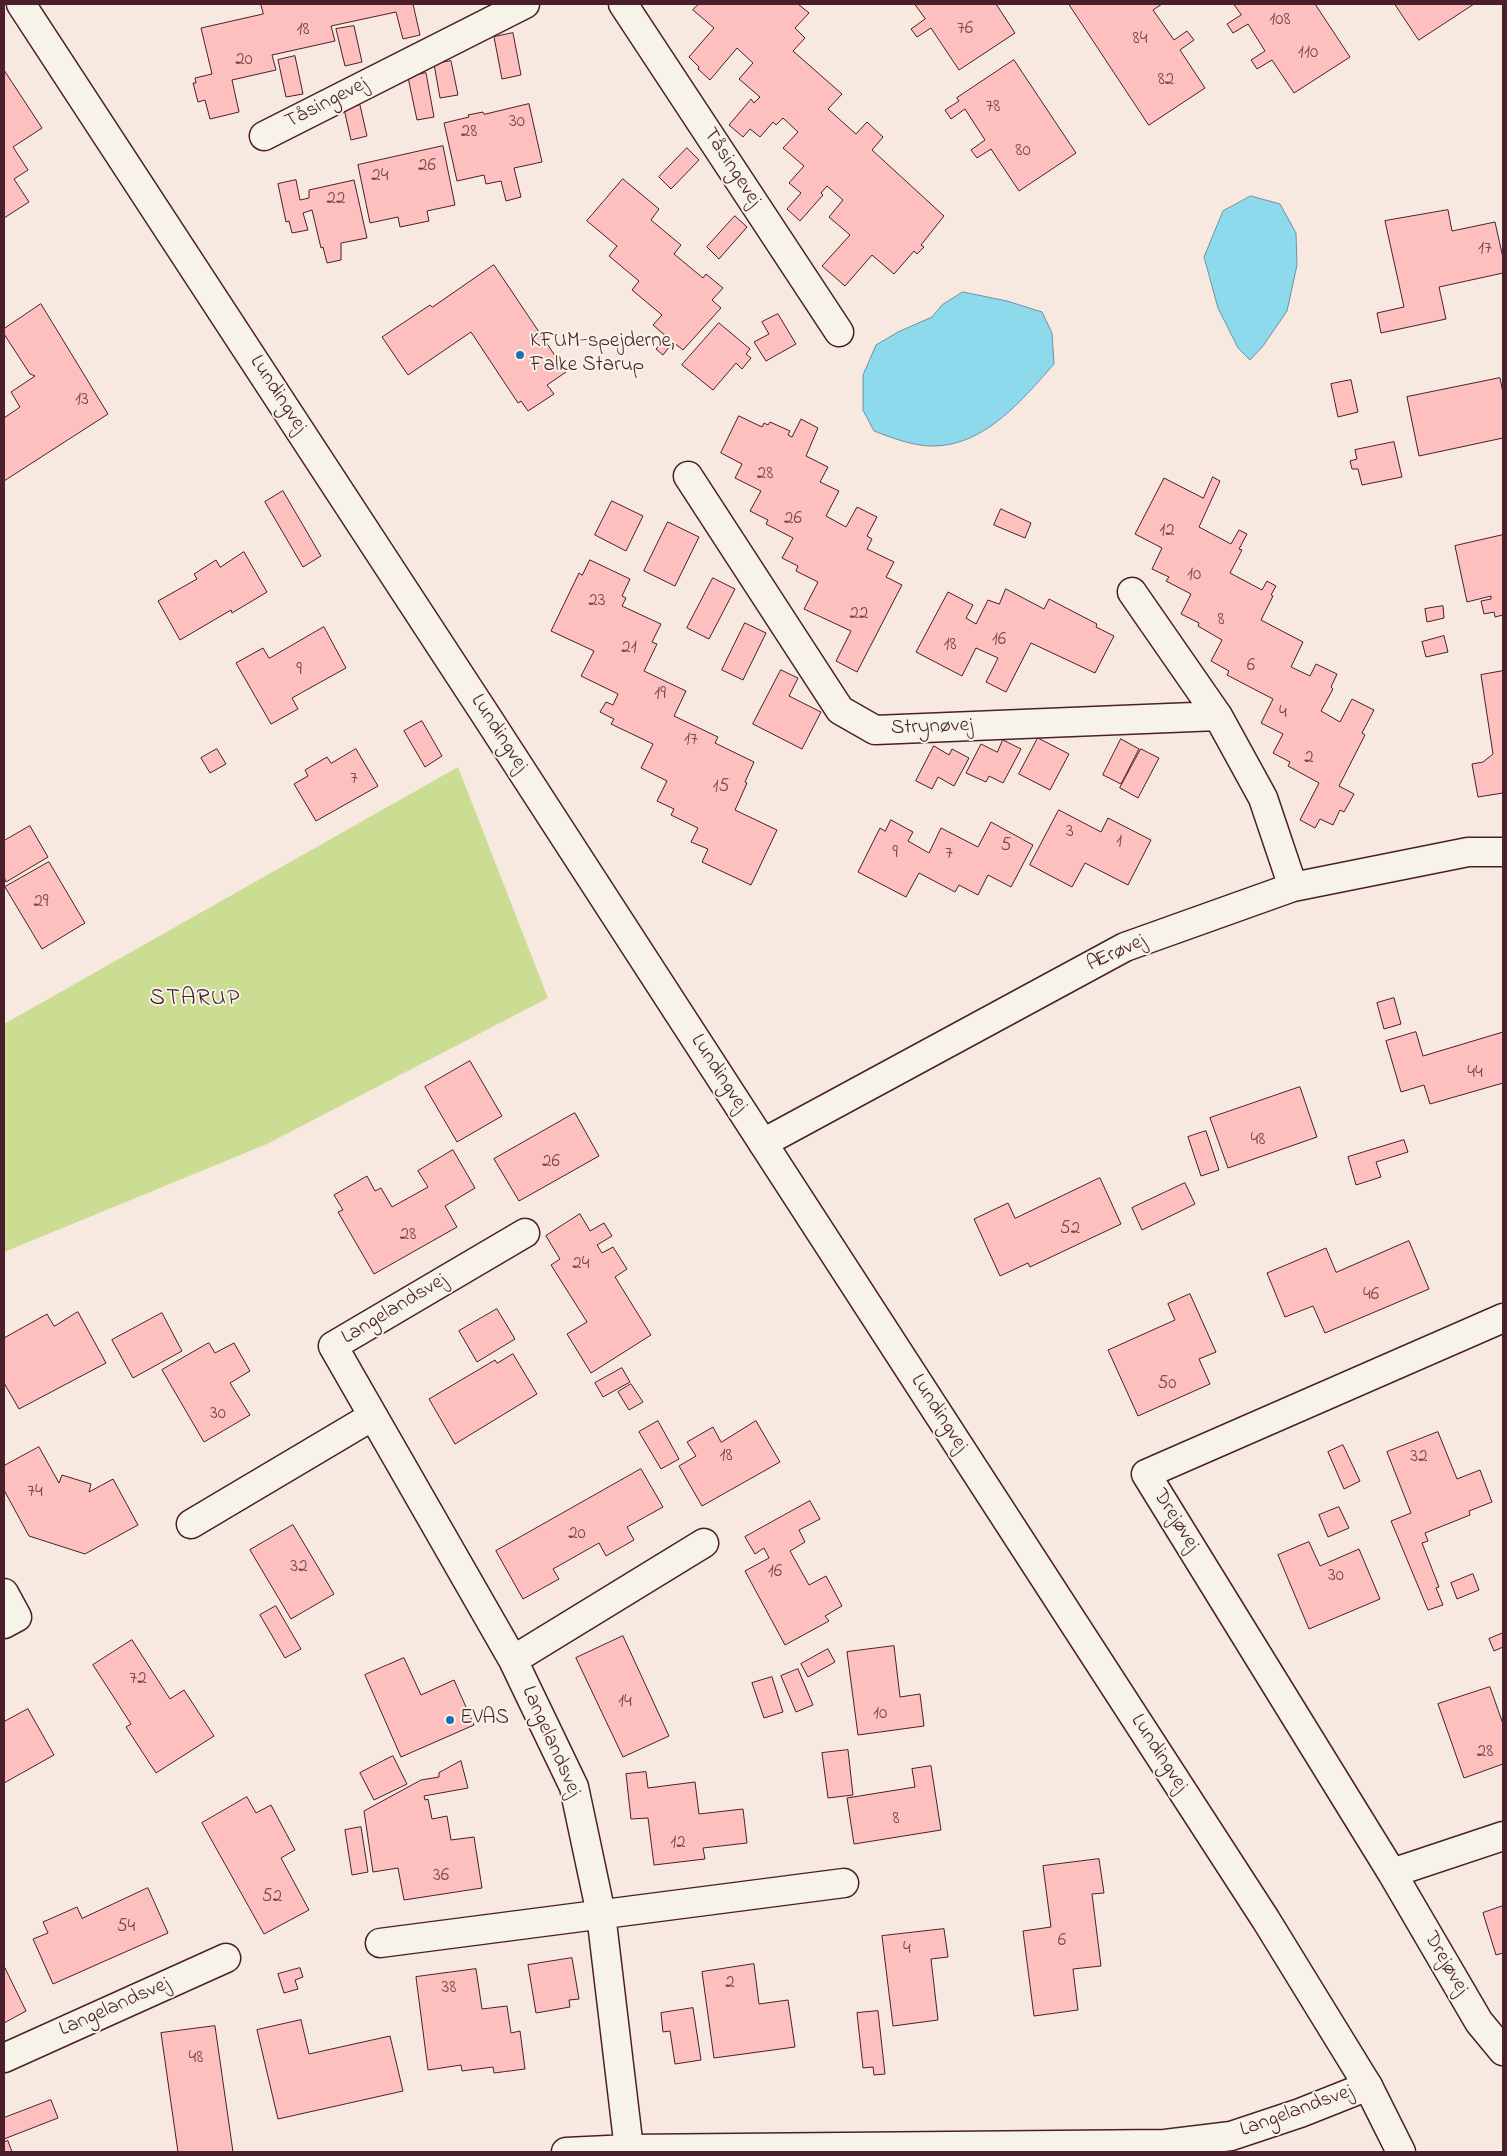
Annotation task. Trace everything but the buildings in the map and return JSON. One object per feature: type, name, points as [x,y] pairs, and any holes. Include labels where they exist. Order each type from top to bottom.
[{"type":"street","name":"Lundingvej","points":[[21,4],[763,1143],[1266,1920],[1368,2086],[1401,2152]]},
{"type":"street","name":"Tåsingevej","points":[[264,136],[525,4]]},
{"type":"street","name":"Tåsingevej","points":[[623,4],[839,332]]},
{"type":"street","name":"Strynøvej","points":[[688,476],[840,710],[875,730],[1218,716]]},
{"type":"street","points":[[1132,592],[1218,716],[1263,798],[1293,888]]},
{"type":"street","name":"Ærøvej","points":[[763,1143],[1125,947],[1293,888],[1468,852],[1503,852]]},
{"type":"street","name":"Langelandsvej","points":[[525,1233],[333,1346],[513,1660],[574,1787],[601,1914],[629,2149]]},
{"type":"street","name":"Drejøvej","points":[[1503,1318],[1146,1474],[1392,1873],[1479,2022],[1503,2051]]},
{"type":"street","points":[[191,1524],[373,1416]]},
{"type":"street","name":"Langelandsvej","points":[[513,1660],[704,1542]]},
{"type":"street","points":[[4,1593],[17,1617],[4,1624]]},
{"type":"street","points":[[1392,1873],[1503,1836]]},
{"type":"street","points":[[380,1943],[844,1883]]},
{"type":"street","name":"Langelandsvej","points":[[4,2058],[226,1958]]},
{"type":"street","name":"Langelandsvej","points":[[566,2152],[629,2149],[987,2149],[1164,2144],[1231,2136],[1300,2113],[1368,2086]]},
{"type":"green space","points":[[458,767],[548,998],[267,1144],[4,1252],[4,1024]]},
{"type":"water","points":[[1251,196],[1280,204],[1296,233],[1297,265],[1287,311],[1263,346],[1250,360],[1238,348],[1218,308],[1204,257],[1223,211]]},
{"type":"water","points":[[963,292],[1007,301],[1042,312],[1052,333],[1054,364],[1016,405],[986,429],[969,438],[952,444],[925,446],[874,431],[863,410],[863,375],[876,345],[898,332],[932,317],[942,305]]},
{"type":"place","name":"KFUM-spejderne, Falke Starup","points":[[520,355]]},
{"type":"place","name":"EVAS","points":[[450,1720]]},
{"type":"district","name":"STARUP","points":[[195,1000]]}]
